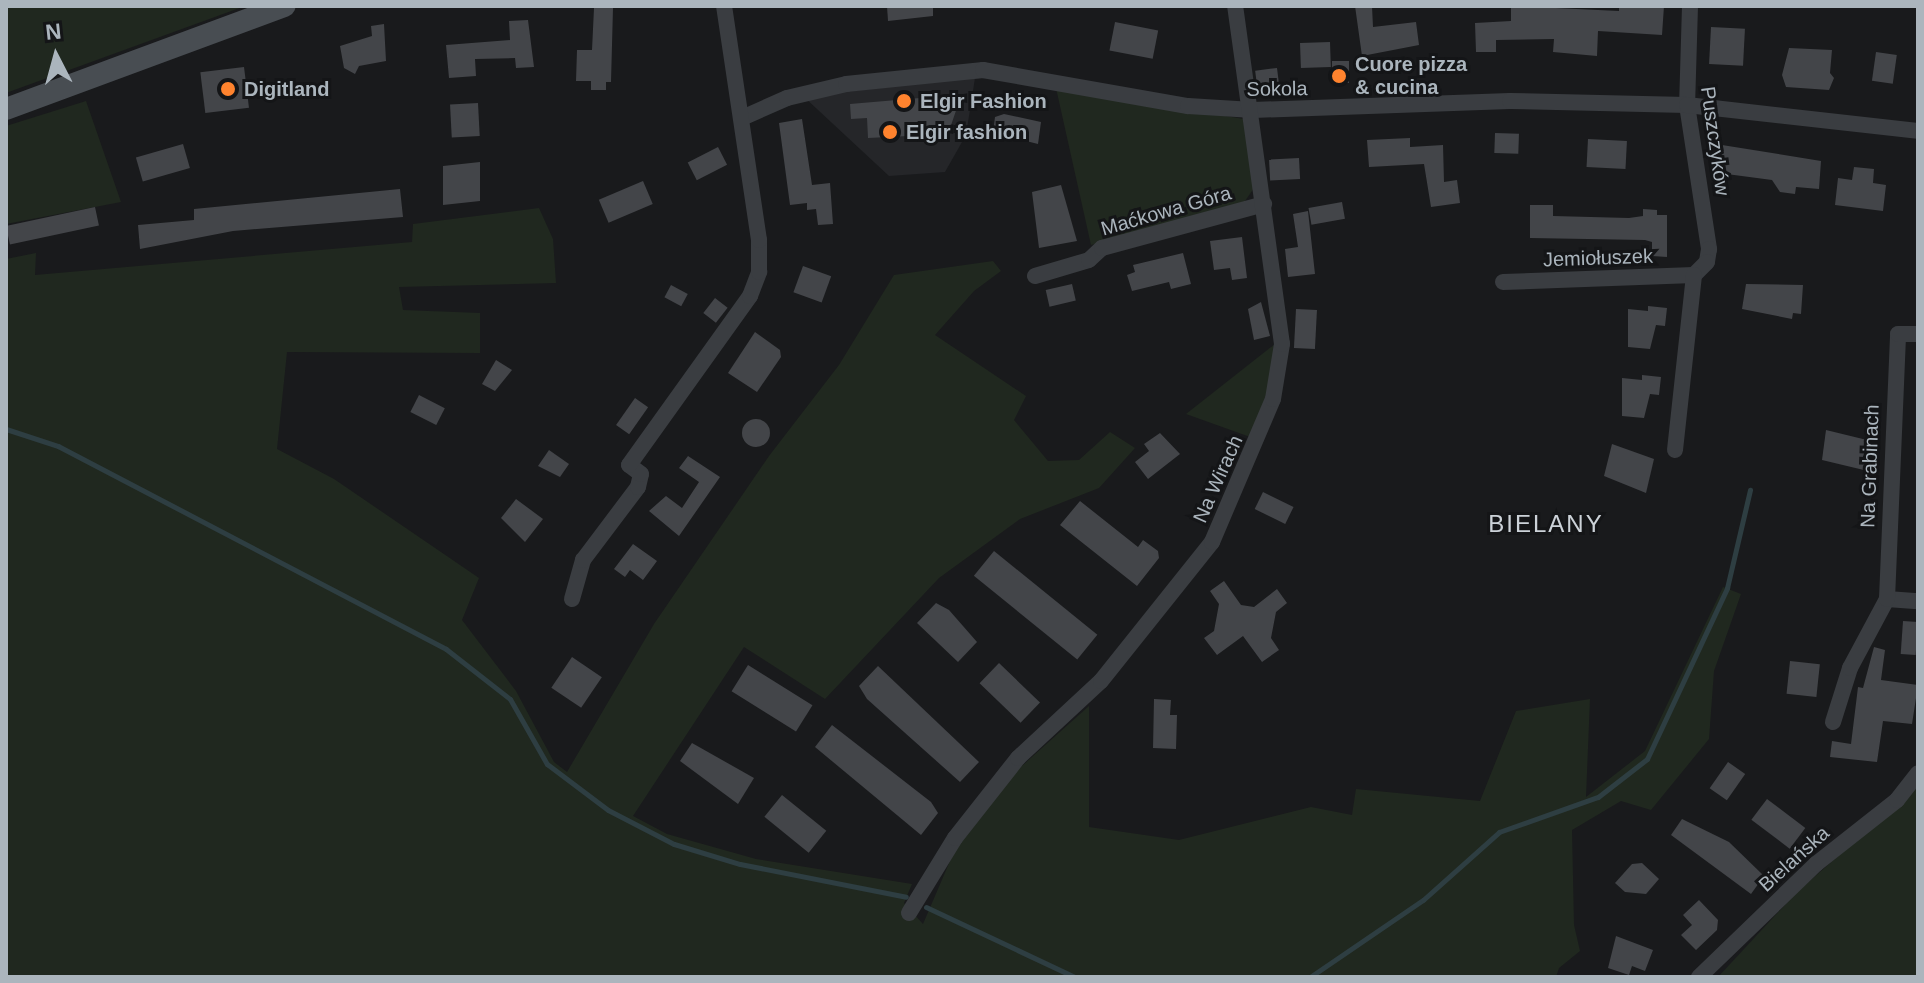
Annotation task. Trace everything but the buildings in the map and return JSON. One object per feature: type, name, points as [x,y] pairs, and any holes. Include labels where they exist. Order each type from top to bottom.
[{"type":"street","points":[[6,109],[285,6]]},
{"type":"street","points":[[572,599],[583,560],[638,487],[641,474],[629,465],[755,284],[759,240],[724,6]]},
{"type":"street","name":"Na Wirach","points":[[909,913],[955,838],[1018,758],[1101,681],[1223,522],[1280,372],[1282,344],[1253,110],[1235,6]]},
{"type":"street","name":"Puszczyków","points":[[1675,450],[1694,275],[1707,262],[1709,249],[1687,105],[1690,6]]},
{"type":"street","name":"Sokola","points":[[742,118],[787,98],[846,84],[983,70],[1188,106],[1253,110],[1510,101],[1687,105],[1918,131]]},
{"type":"street","name":"Maćkowa Góra","points":[[1035,276],[1089,260],[1102,248],[1264,204]]},
{"type":"street","name":"Jemiołuszek","points":[[1503,282],[1694,275]]},
{"type":"street","name":"Na Grabinach","points":[[1833,722],[1850,668],[1887,599],[1898,334],[1918,334]]},
{"type":"street","points":[[1887,599],[1918,601]]},
{"type":"street","name":"Bielańska","points":[[1699,977],[1816,864],[1897,800],[1918,773]]},
{"type":"shaded area","points":[[6,6],[245,6],[6,93]]},
{"type":"shaded area","name":"Elgir Fashion","points":[[975,78],[966,135],[945,172],[889,176],[803,96]]},
{"type":"shaded area","points":[[1056,88],[1244,119],[1254,188],[1243,204],[1091,245]]},
{"type":"shaded area","points":[[86,101],[121,202],[6,224],[6,126]]},
{"type":"shaded area","points":[[539,208],[553,239],[556,283],[399,287],[403,310],[480,313],[480,353],[287,352],[277,449],[334,479],[479,578],[462,620],[516,691],[554,762],[567,772],[654,624],[769,456],[839,365],[894,275],[993,261],[1001,271],[974,291],[935,335],[1026,396],[1014,420],[1048,461],[1079,460],[1110,432],[1135,448],[1099,488],[1020,519],[939,578],[825,699],[744,647],[633,816],[667,834],[756,859],[912,884],[904,903],[923,924],[959,840],[1014,773],[1089,706],[1089,827],[1179,840],[1311,807],[1352,815],[1356,789],[1480,801],[1516,711],[1590,699],[1586,797],[1645,751],[1723,587],[1741,594],[1714,671],[1709,739],[1651,810],[1621,801],[1572,830],[1574,925],[1580,951],[1559,968],[1556,977],[6,977],[6,259],[36,253],[35,275],[412,242],[413,224]]},
{"type":"shaded area","points":[[1275,344],[1275,371],[1253,438],[1186,414]]},
{"type":"shaded area","points":[[1918,786],[1918,977],[1718,977],[1797,892]]},
{"type":"waterway","points":[[6,429],[58,446],[446,649],[510,699],[547,764],[608,810],[674,844],[740,864],[906,897]]},
{"type":"waterway","points":[[1310,977],[1423,900],[1499,832],[1598,797],[1647,759],[1727,588],[1750,490]]},
{"type":"waterway","points":[[926,907],[1075,977]]},
{"type":"place","name":"Cuore pizza & cucina","points":[[1339,76]]},
{"type":"place","name":"Digitland","points":[[228,89]]},
{"type":"place","name":"Elgir Fashion","points":[[904,101]]},
{"type":"place","name":"Elgir fashion","points":[[890,132]]},
{"type":"district","name":"BIELANY","points":[[1546,524]]}]
